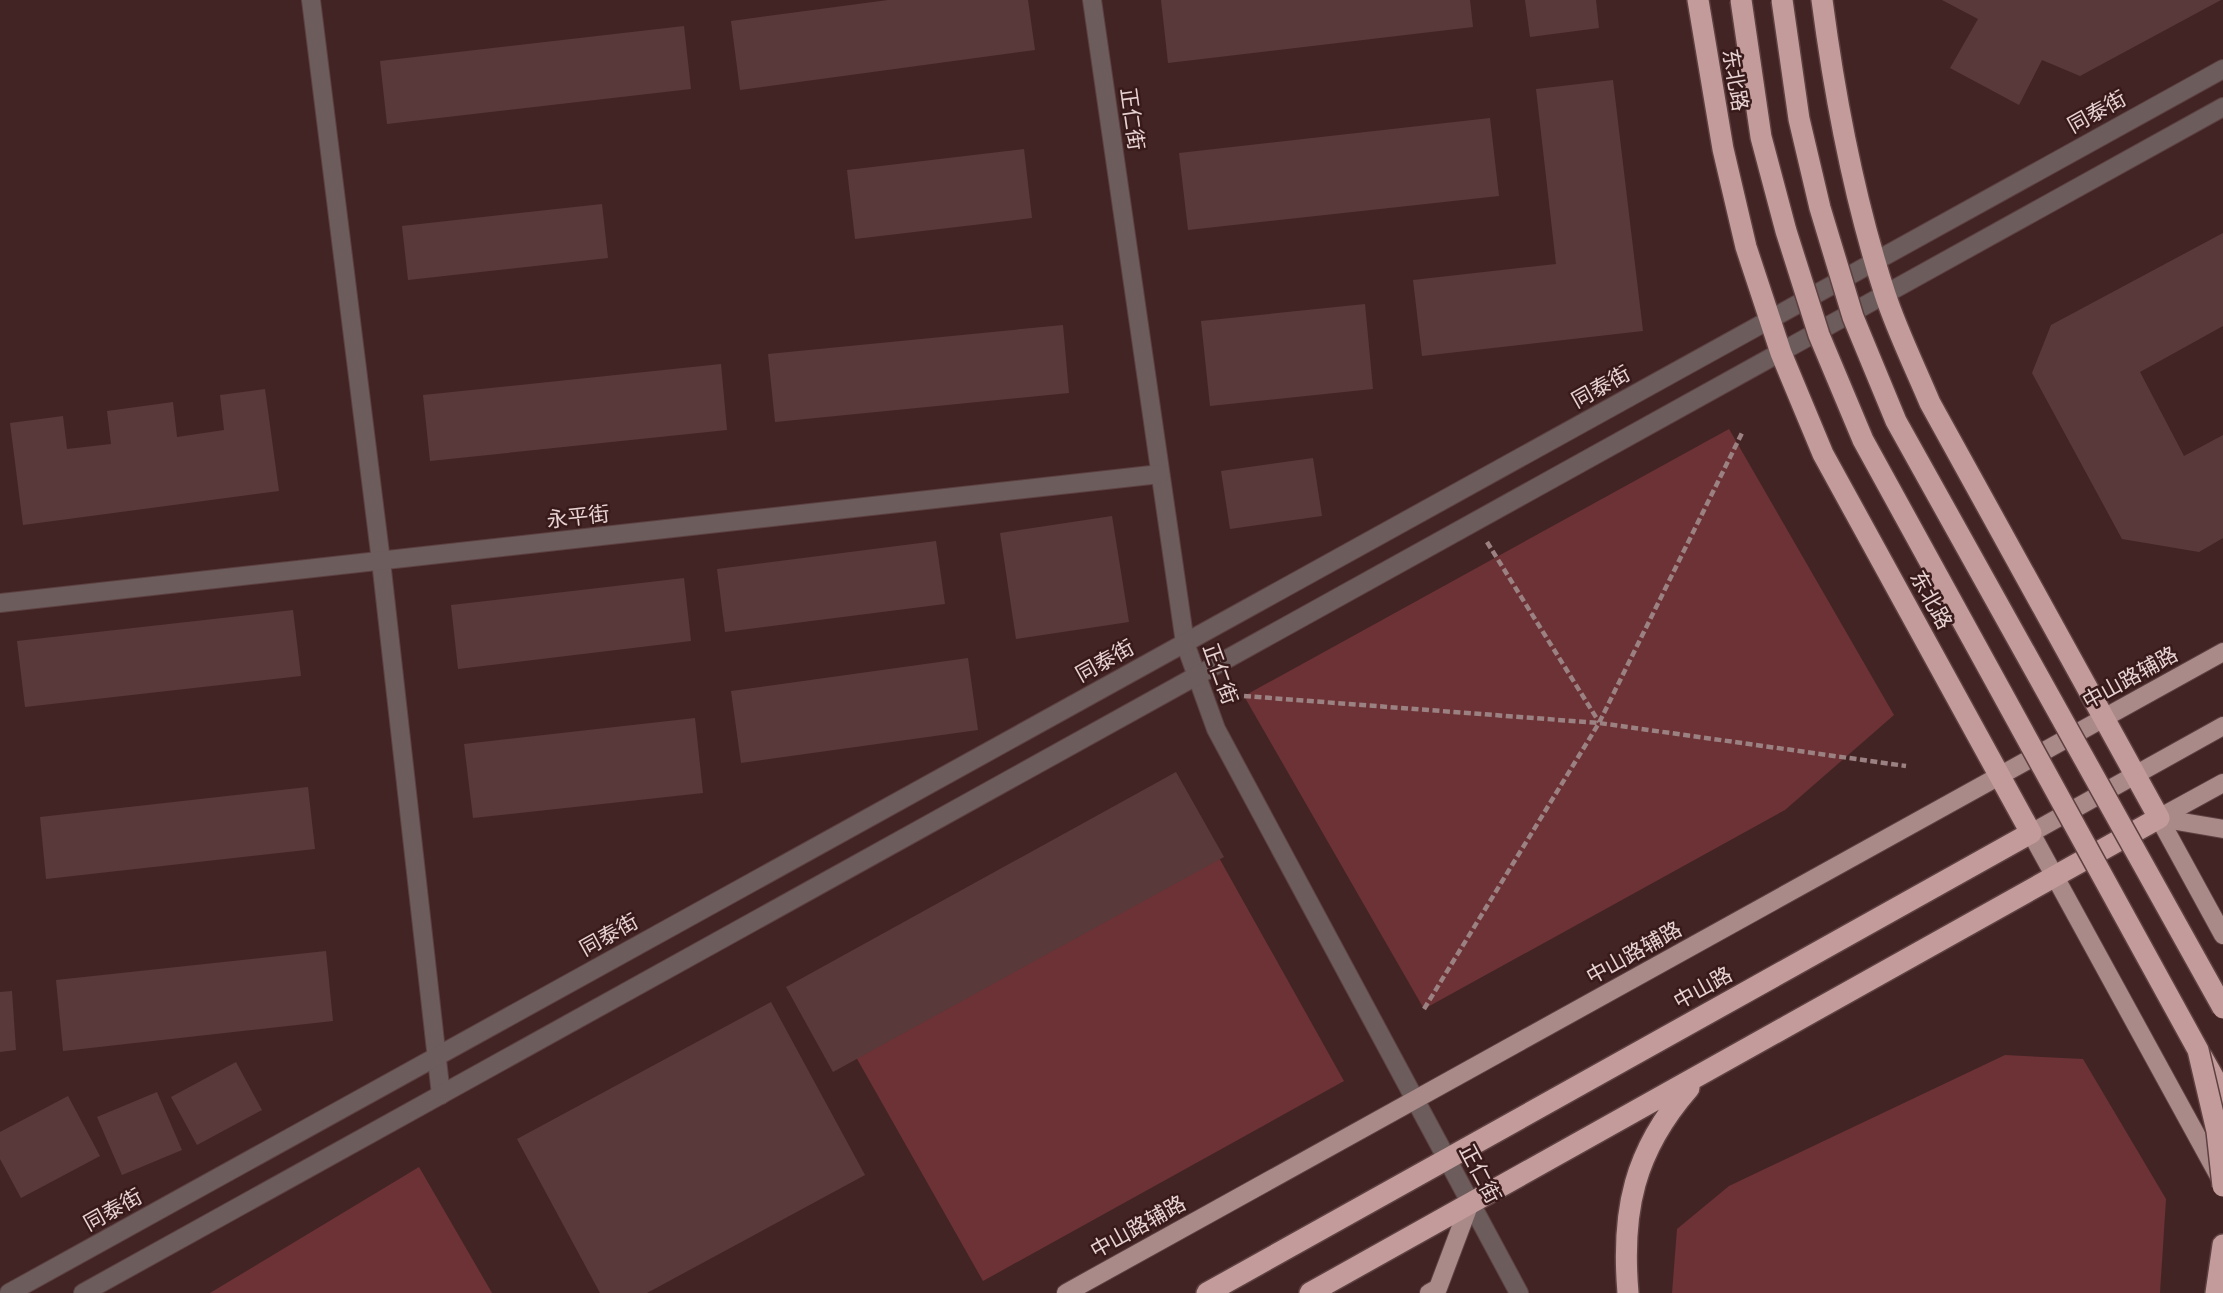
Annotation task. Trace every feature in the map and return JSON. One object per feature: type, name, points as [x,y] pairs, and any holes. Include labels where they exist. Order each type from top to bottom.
[{"type":"highway","name":"东北路","points":[[1698,0],[1723,149],[1746,247],[1781,353],[1823,453],[2031,833]]},
{"type":"highway","name":"东北路","points":[[1741,0],[1761,136],[1786,231],[1819,335],[1863,440],[2223,1094]]},
{"type":"highway","points":[[1782,0],[1799,119],[1820,208],[1853,317],[1896,421],[2223,1008]]},
{"type":"highway","points":[[1310,1293],[2159,818],[1930,403],[1885,295],[1840,115],[1822,0]]},
{"type":"highway","name":"中山路","points":[[1207,1293],[2031,833]]},
{"type":"highway","points":[[2198,1049],[2217,1130],[2223,1185]]},
{"type":"highway","points":[[1628,1293],[1625,1260],[1628,1209],[1641,1162],[1662,1118],[1701,1075]]},
{"type":"highway","points":[[2216,1293],[2223,1245]]},
{"type":"main road","name":"中山路辅路","points":[[1066,1293],[2223,652]]},
{"type":"main road","name":"中山路","points":[[2031,833],[2223,726]]},
{"type":"main road","points":[[2159,818],[2223,783]]},
{"type":"main road","points":[[2159,818],[2223,829]]},
{"type":"main road","points":[[2159,818],[2223,935]]},
{"type":"main road","name":"东北路","points":[[2031,833],[2223,1185]]},
{"type":"main road","points":[[1429,1293],[1438,1288],[1470,1203]]},
{"type":"street","points":[[311,0],[381,561],[441,1095]]},
{"type":"street","name":"正仁街","points":[[1092,0],[1185,643],[1216,729],[1519,1293]]},
{"type":"street","name":"同泰街","points":[[9,1293],[2223,69]]},
{"type":"street","points":[[83,1293],[2223,107]]},
{"type":"street","name":"永平街","points":[[0,603],[1160,474]]},
{"type":"path","points":[[1423,1009],[1599,723],[1743,431]]},
{"type":"path","points":[[1484,535],[1599,723]]},
{"type":"path","points":[[1244,696],[1599,723],[1906,766]]},
{"type":"shaded area","points":[[1729,429],[1894,715],[1785,810],[1424,1009],[1244,696]]},
{"type":"shaded area","points":[[1218,856],[1344,1081],[983,1281],[856,1057]]},
{"type":"shaded area","points":[[2005,1055],[2083,1059],[2166,1199],[2160,1293],[1672,1293],[1677,1229],[1729,1186]]},
{"type":"shaded area","points":[[419,1167],[492,1293],[210,1293]]},
{"type":"building","points":[[888,0],[1028,0],[1035,50],[740,90],[731,21]]},
{"type":"building","points":[[1161,0],[1470,0],[1473,27],[1168,63]]},
{"type":"building","points":[[1525,0],[1596,0],[1599,28],[1530,37]]},
{"type":"building","points":[[1942,0],[2221,0],[2080,76],[2042,60],[2019,105],[1950,68],[1978,19]]},
{"type":"building","points":[[684,26],[691,89],[387,124],[380,61]]},
{"type":"building","points":[[1613,80],[1643,331],[1422,356],[1413,280],[1556,264],[1536,89]]},
{"type":"building","points":[[1490,118],[1499,196],[1188,230],[1179,153]]},
{"type":"building","points":[[1024,149],[1032,218],[855,239],[847,170]]},
{"type":"building","points":[[602,204],[608,258],[408,280],[402,226]]},
{"type":"building","points":[[2223,233],[2223,326],[2140,372],[2184,456],[2223,435],[2223,538],[2199,552],[2122,539],[2032,373],[2051,325]]},
{"type":"building","points":[[1365,304],[1373,389],[1210,406],[1201,321]]},
{"type":"building","points":[[1063,325],[1069,393],[775,422],[768,354]]},
{"type":"building","points":[[721,364],[727,430],[430,461],[423,395]]},
{"type":"building","points":[[265,389],[279,491],[23,525],[10,423],[63,416],[67,449],[111,444],[107,411],[173,402],[177,437],[224,430],[220,395]]},
{"type":"building","points":[[1313,458],[1322,516],[1230,529],[1221,471]]},
{"type":"building","points":[[1112,516],[1129,622],[1016,639],[1000,533]]},
{"type":"building","points":[[936,541],[945,604],[725,632],[717,569]]},
{"type":"building","points":[[684,578],[691,641],[458,669],[451,605]]},
{"type":"building","points":[[293,610],[301,676],[25,707],[17,641]]},
{"type":"building","points":[[968,658],[978,730],[741,763],[731,691]]},
{"type":"building","points":[[695,718],[703,793],[473,818],[464,744]]},
{"type":"building","points":[[1176,772],[1224,857],[833,1072],[786,987]]},
{"type":"building","points":[[308,787],[315,849],[46,879],[40,817]]},
{"type":"building","points":[[326,951],[333,1021],[63,1051],[56,980]]},
{"type":"building","points":[[12,991],[16,1050],[0,1052],[0,992]]},
{"type":"building","points":[[771,1002],[865,1175],[647,1293],[600,1293],[517,1139]]},
{"type":"building","points":[[236,1062],[262,1110],[197,1145],[171,1097]]},
{"type":"building","points":[[157,1092],[182,1150],[122,1175],[97,1117]]},
{"type":"building","points":[[68,1096],[100,1156],[21,1198],[0,1159],[0,1132]]}]
